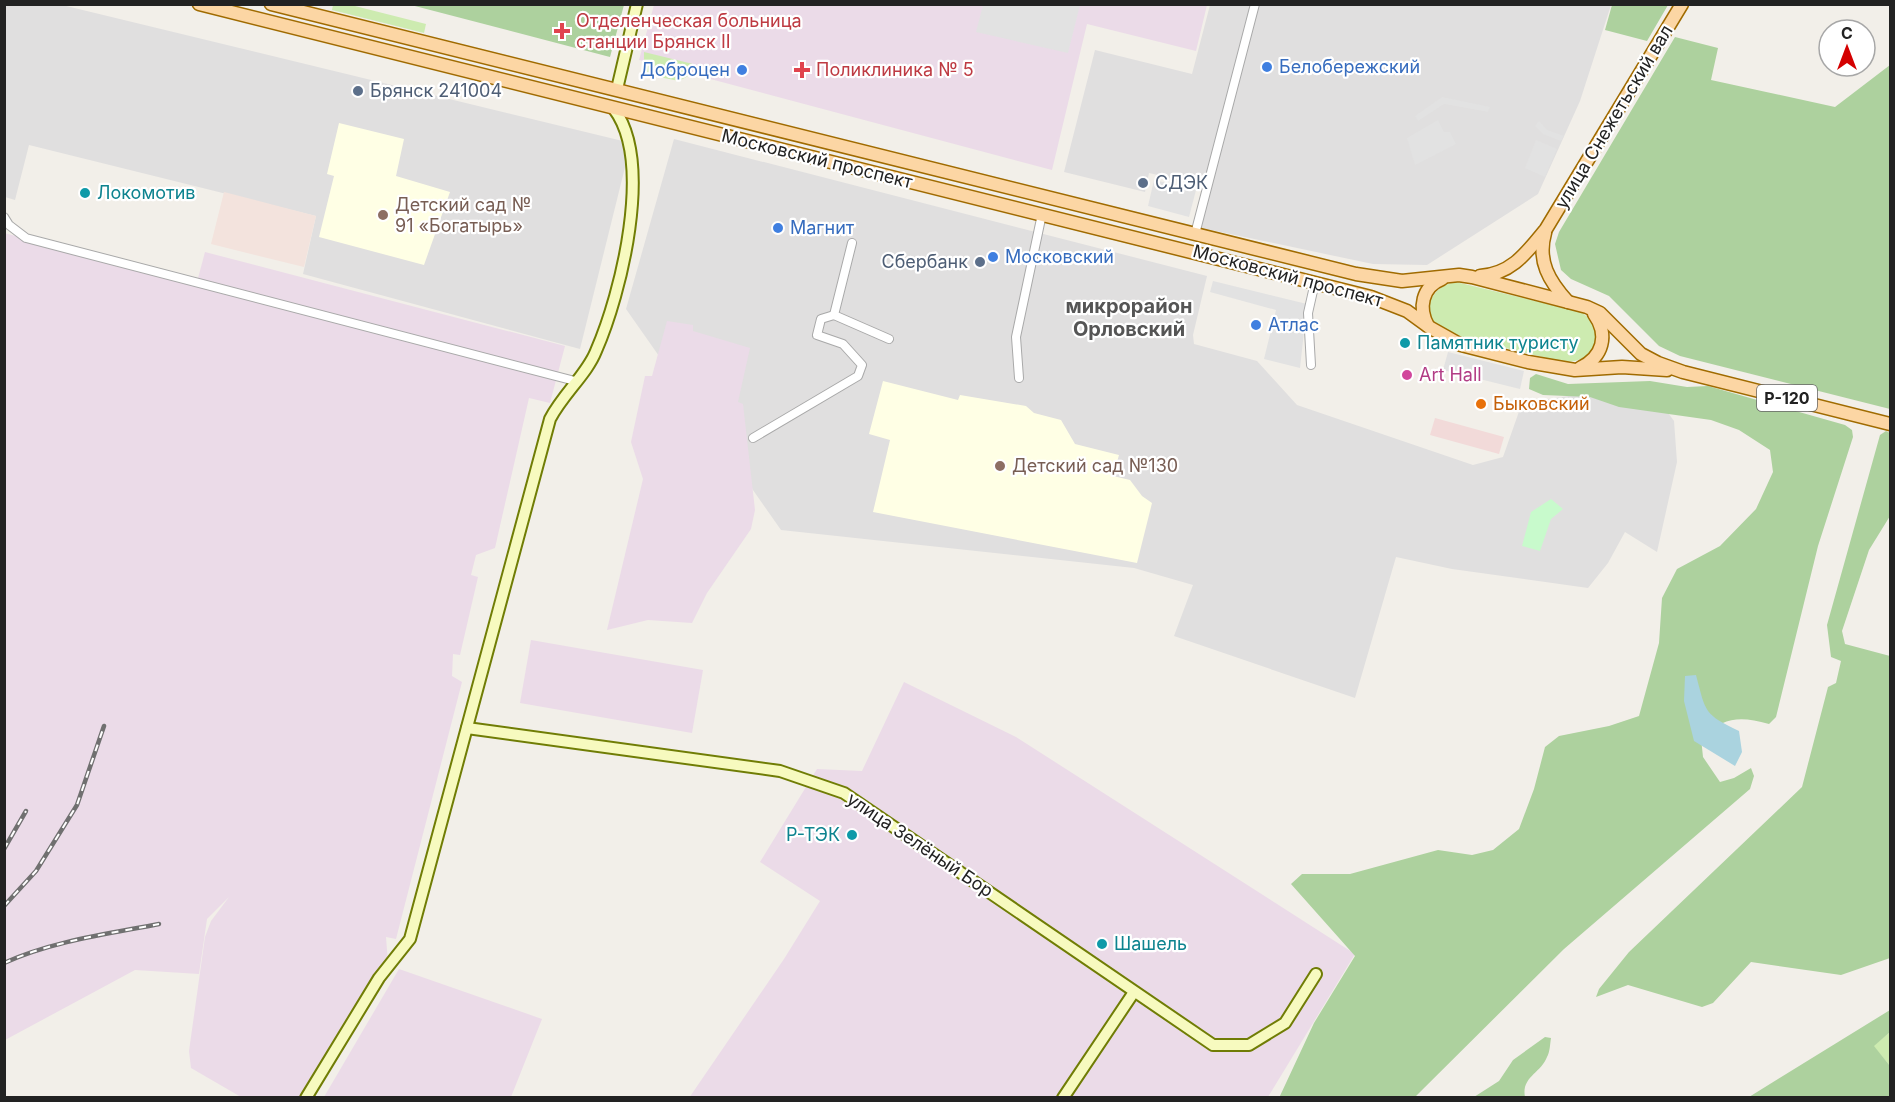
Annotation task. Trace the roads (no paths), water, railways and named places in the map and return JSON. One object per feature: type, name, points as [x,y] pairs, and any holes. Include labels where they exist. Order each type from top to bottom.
[{"type":"main road","name":"Московский проспект","points":[[199,4],[1315,282],[1407,310],[1429,327],[1461,345],[1528,362],[1575,370],[1622,367],[1683,372]]},
{"type":"main road","name":"Московский проспект","points":[[271,4],[1379,279],[1402,281],[1449,276],[1472,277],[1587,307]]},
{"type":"main road","name":"улица Снежетьский вал","points":[[1472,277],[1492,275],[1511,267],[1520,261],[1546,229],[1682,4]]},
{"type":"main road","points":[[614,109],[617,89]]},
{"type":"main road","name":"улица Снежетьский вал","points":[[1546,229],[1541,245],[1544,266],[1555,287],[1568,302]]},
{"type":"main road","points":[[1429,327],[1422,309],[1425,293],[1437,281],[1449,276]]},
{"type":"main road","points":[[1575,370],[1593,360],[1601,348],[1604,336],[1601,325],[1587,307]]},
{"type":"main road","points":[[1587,307],[1600,313],[1641,354],[1683,372]]},
{"type":"main road","name":"Р-120","points":[[1683,372],[1890,424]]},
{"type":"street","points":[[617,89],[637,4]]},
{"type":"street","points":[[1195,234],[1255,4]]},
{"type":"street","points":[[306,1098],[379,978],[410,939],[550,419],[559,402],[596,354],[627,255],[631,225],[630,151],[628,132],[614,109]]},
{"type":"street","points":[[1019,378],[1016,337],[1042,214]]},
{"type":"street","points":[[4,218],[9,225],[26,238],[574,381]]},
{"type":"street","points":[[834,315],[852,243]]},
{"type":"street","points":[[1311,365],[1308,313],[1315,282]]},
{"type":"street","points":[[753,438],[858,376],[862,365],[843,344],[817,335],[817,326],[821,319],[834,315],[889,339]]},
{"type":"street","name":"улица Зелёный Бор","points":[[467,728],[780,771],[844,793],[1212,1045],[1249,1045],[1285,1023],[1316,974]]},
{"type":"street","points":[[1063,1098],[1134,992]]},
{"type":"water","points":[[1696,675],[1708,711],[1739,731],[1742,752],[1735,766],[1694,741],[1684,701],[1685,676]]},
{"type":"railway","points":[[4,906],[36,871],[77,805],[104,726]]},
{"type":"railway","points":[[4,849],[26,811]]},
{"type":"railway","points":[[4,963],[61,944],[159,924]]},
{"type":"place","name":"Отделенческая больница станции Брянск II","points":[[562,31]]},
{"type":"place","name":"Белобережский","points":[[1267,67]]},
{"type":"place","name":"Доброцен","points":[[742,70]]},
{"type":"place","name":"Поликлиника № 5","points":[[802,70]]},
{"type":"place","name":"Брянск 241004","points":[[358,91]]},
{"type":"place","name":"СДЭК","points":[[1143,183]]},
{"type":"place","name":"Локомотив","points":[[85,193]]},
{"type":"place","name":"Детский сад № 91 «Богатырь»","points":[[383,215]]},
{"type":"place","name":"Магнит","points":[[778,228]]},
{"type":"place","name":"Московский","points":[[993,257]]},
{"type":"place","name":"Сбербанк","points":[[980,262]]},
{"type":"place","name":"Атлас","points":[[1256,325]]},
{"type":"place","name":"Памятник туристу","points":[[1405,343]]},
{"type":"place","name":"Art Hall","points":[[1407,375]]},
{"type":"place","name":"Быковский","points":[[1481,404]]},
{"type":"place","name":"Детский сад №130","points":[[1000,466]]},
{"type":"place","name":"Р-ТЭК","points":[[852,835]]},
{"type":"place","name":"Шашель","points":[[1102,944]]},
{"type":"district","name":"микрорайон Орловский","points":[[1129,318]]}]
